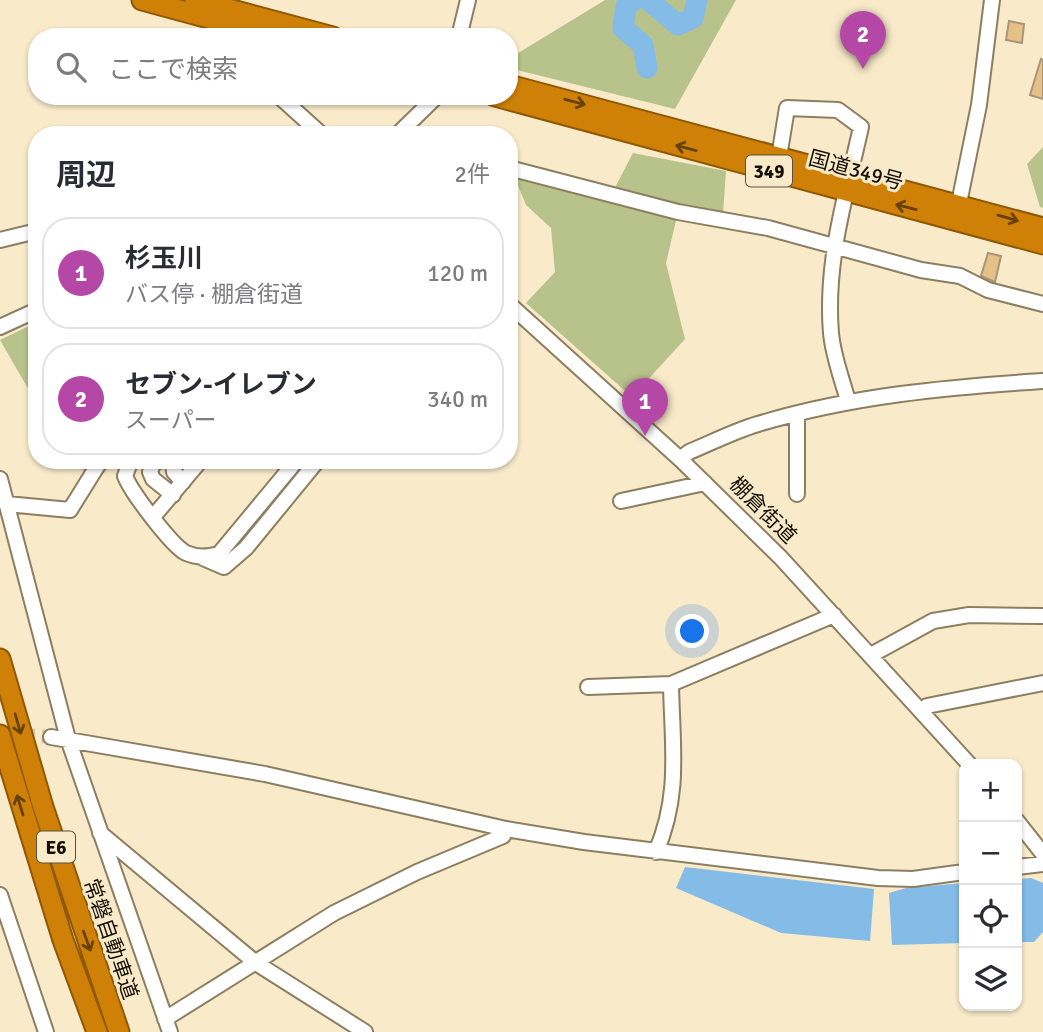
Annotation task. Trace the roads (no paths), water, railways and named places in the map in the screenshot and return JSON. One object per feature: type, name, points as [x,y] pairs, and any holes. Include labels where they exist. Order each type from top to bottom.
[{"type":"highway","points":[[142,0],[243,26]]},
{"type":"highway","points":[[195,0],[243,26]]},
{"type":"highway","name":"国道349号","points":[[518,87],[779,157],[847,183]]},
{"type":"highway","name":"国道349号","points":[[518,102],[958,212],[1043,228]]},
{"type":"highway","name":"国道349号","points":[[958,212],[1043,244]]},
{"type":"highway","name":"常磐自動車道","points":[[0,659],[47,820],[119,1032]]},
{"type":"highway","name":"E6","points":[[0,735],[63,940],[97,1032]]},
{"type":"street","points":[[461,28],[468,0]]},
{"type":"street","points":[[958,212],[979,105],[992,0]]},
{"type":"street","points":[[289,105],[312,126]]},
{"type":"street","points":[[406,126],[428,105]]},
{"type":"street","points":[[779,157],[787,108],[838,110],[861,127],[833,245],[831,337],[848,401]]},
{"type":"street","points":[[518,170],[678,212],[768,228],[921,270],[960,276],[997,293],[1043,304]]},
{"type":"street","points":[[0,240],[28,233]]},
{"type":"street","name":"棚倉街道","points":[[518,311],[705,483],[834,615],[964,759]]},
{"type":"street","points":[[0,327],[28,314]]},
{"type":"street","points":[[680,459],[689,452],[757,424],[848,401],[988,384],[1043,382]]},
{"type":"street","points":[[797,415],[797,494]]},
{"type":"street","points":[[7,504],[70,510],[95,469]]},
{"type":"street","points":[[128,469],[125,476],[132,493],[184,552],[224,567],[246,548],[311,469]]},
{"type":"street","points":[[151,469],[153,479],[173,495]]},
{"type":"street","points":[[174,469],[183,482]]},
{"type":"street","points":[[153,517],[194,469]]},
{"type":"street","points":[[203,558],[219,554],[290,469]]},
{"type":"street","points":[[0,479],[68,739],[167,1025],[334,913],[416,872],[503,836],[506,829]]},
{"type":"street","points":[[621,501],[705,483]]},
{"type":"street","points":[[588,687],[671,684],[834,615]]},
{"type":"street","points":[[871,655],[933,621],[969,615],[1043,616]]},
{"type":"street","points":[[922,712],[927,706],[1043,683]]},
{"type":"street","points":[[656,852],[669,822],[674,788],[671,684]]},
{"type":"street","points":[[51,737],[264,774],[506,829],[656,852],[878,878],[914,879],[959,873]]},
{"type":"street","points":[[1018,822],[1043,854]]},
{"type":"street","points":[[99,832],[256,963],[365,1032]]},
{"type":"street","points":[[1022,866],[1043,864]]},
{"type":"street","points":[[0,895],[46,1032]]},
{"type":"water","points":[[685,867],[874,889],[870,941],[781,933],[676,888]]},
{"type":"water","points":[[1031,878],[1043,883],[1043,932],[1034,942],[1022,942],[1022,879]]},
{"type":"water","points":[[959,883],[959,943],[892,945],[889,893],[906,888]]},
{"type":"waterway","points":[[634,0],[626,6],[623,28],[643,45],[647,68]]},
{"type":"waterway","points":[[648,0],[678,25],[693,18],[697,0]]},
{"type":"tunnel","points":[[0,733],[51,737]]},
{"type":"place","name":"セブン-イレブン","points":[[863,69]]},
{"type":"place","name":"杉玉川","points":[[645,436]]}]
